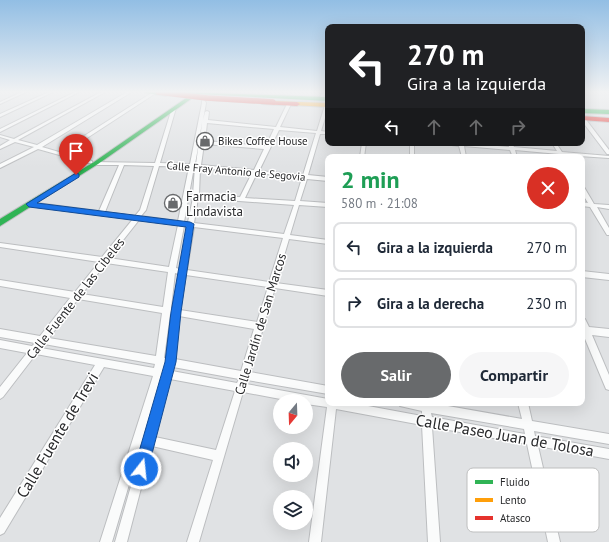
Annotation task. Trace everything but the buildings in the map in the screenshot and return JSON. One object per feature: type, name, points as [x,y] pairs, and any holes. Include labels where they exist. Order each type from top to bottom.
[{"type":"main road","points":[[0,222],[76,175],[160,117]]},
{"type":"main road","points":[[0,216],[93,163],[160,117]]},
{"type":"street","points":[[0,132],[28,117]]},
{"type":"street","points":[[0,148],[57,117]]},
{"type":"street","points":[[0,166],[38,147],[87,117]]},
{"type":"street","points":[[60,153],[114,117]]},
{"type":"street","name":"Calle Fuente de las Cibeles","points":[[0,394],[144,210],[171,117]]},
{"type":"street","points":[[195,165],[201,142],[203,122],[201,117]]},
{"type":"street","points":[[242,199],[282,117]]},
{"type":"street","name":"Calle Jardín de San Marcos","points":[[193,542],[260,326],[322,117]]},
{"type":"street","points":[[585,119],[609,152]]},
{"type":"street","points":[[203,122],[325,133]]},
{"type":"street","points":[[121,542],[168,374],[190,224],[191,196],[195,165],[203,122]]},
{"type":"street","name":"Calle Fray Antonio de Segovia","points":[[0,136],[93,163],[195,165],[325,179]]},
{"type":"street","points":[[201,142],[267,148]]},
{"type":"street","points":[[481,146],[554,154]]},
{"type":"street","points":[[511,146],[514,154]]},
{"type":"street","points":[[585,156],[609,157]]},
{"type":"street","points":[[101,213],[122,164]]},
{"type":"street","points":[[585,193],[609,233]]},
{"type":"street","points":[[191,196],[325,205]]},
{"type":"street","points":[[106,542],[158,373],[172,271],[181,223],[191,196]]},
{"type":"street","points":[[29,204],[325,242]]},
{"type":"street","points":[[585,205],[609,207]]},
{"type":"street","points":[[0,245],[172,271],[325,292]]},
{"type":"street","points":[[585,274],[609,277]]},
{"type":"street","points":[[0,283],[260,326]]},
{"type":"street","points":[[585,330],[609,333]]},
{"type":"street","points":[[585,332],[609,386]]},
{"type":"street","points":[[0,333],[325,389]]},
{"type":"street","name":"Calle Paseo Juan de Tolosa","points":[[0,344],[325,403]]},
{"type":"street","name":"Calle Fuente de Trevi","points":[[0,528],[102,362]]},
{"type":"street","points":[[315,542],[332,406]]},
{"type":"street","name":"Calle Paseo Juan de Tolosa","points":[[343,406],[609,454]]},
{"type":"street","points":[[426,406],[434,542]]},
{"type":"street","name":"Calle Paseo Juan de Tolosa","points":[[431,406],[609,439]]},
{"type":"street","points":[[524,406],[538,468]]},
{"type":"street","points":[[138,438],[220,456]]},
{"type":"street","points":[[552,532],[554,542]]},
{"type":"traffic: fast","points":[[0,223],[96,163],[162,117]]},
{"type":"traffic: jam","points":[[585,118],[609,120]]},
{"type":"place","name":"Bikes Coffee House","points":[[205,141]]},
{"type":"place","name":"Farmacia Lindavista","points":[[173,203]]},
{"type":"route","points":[[76,175],[29,204],[190,224],[168,374],[141,469]]}]
